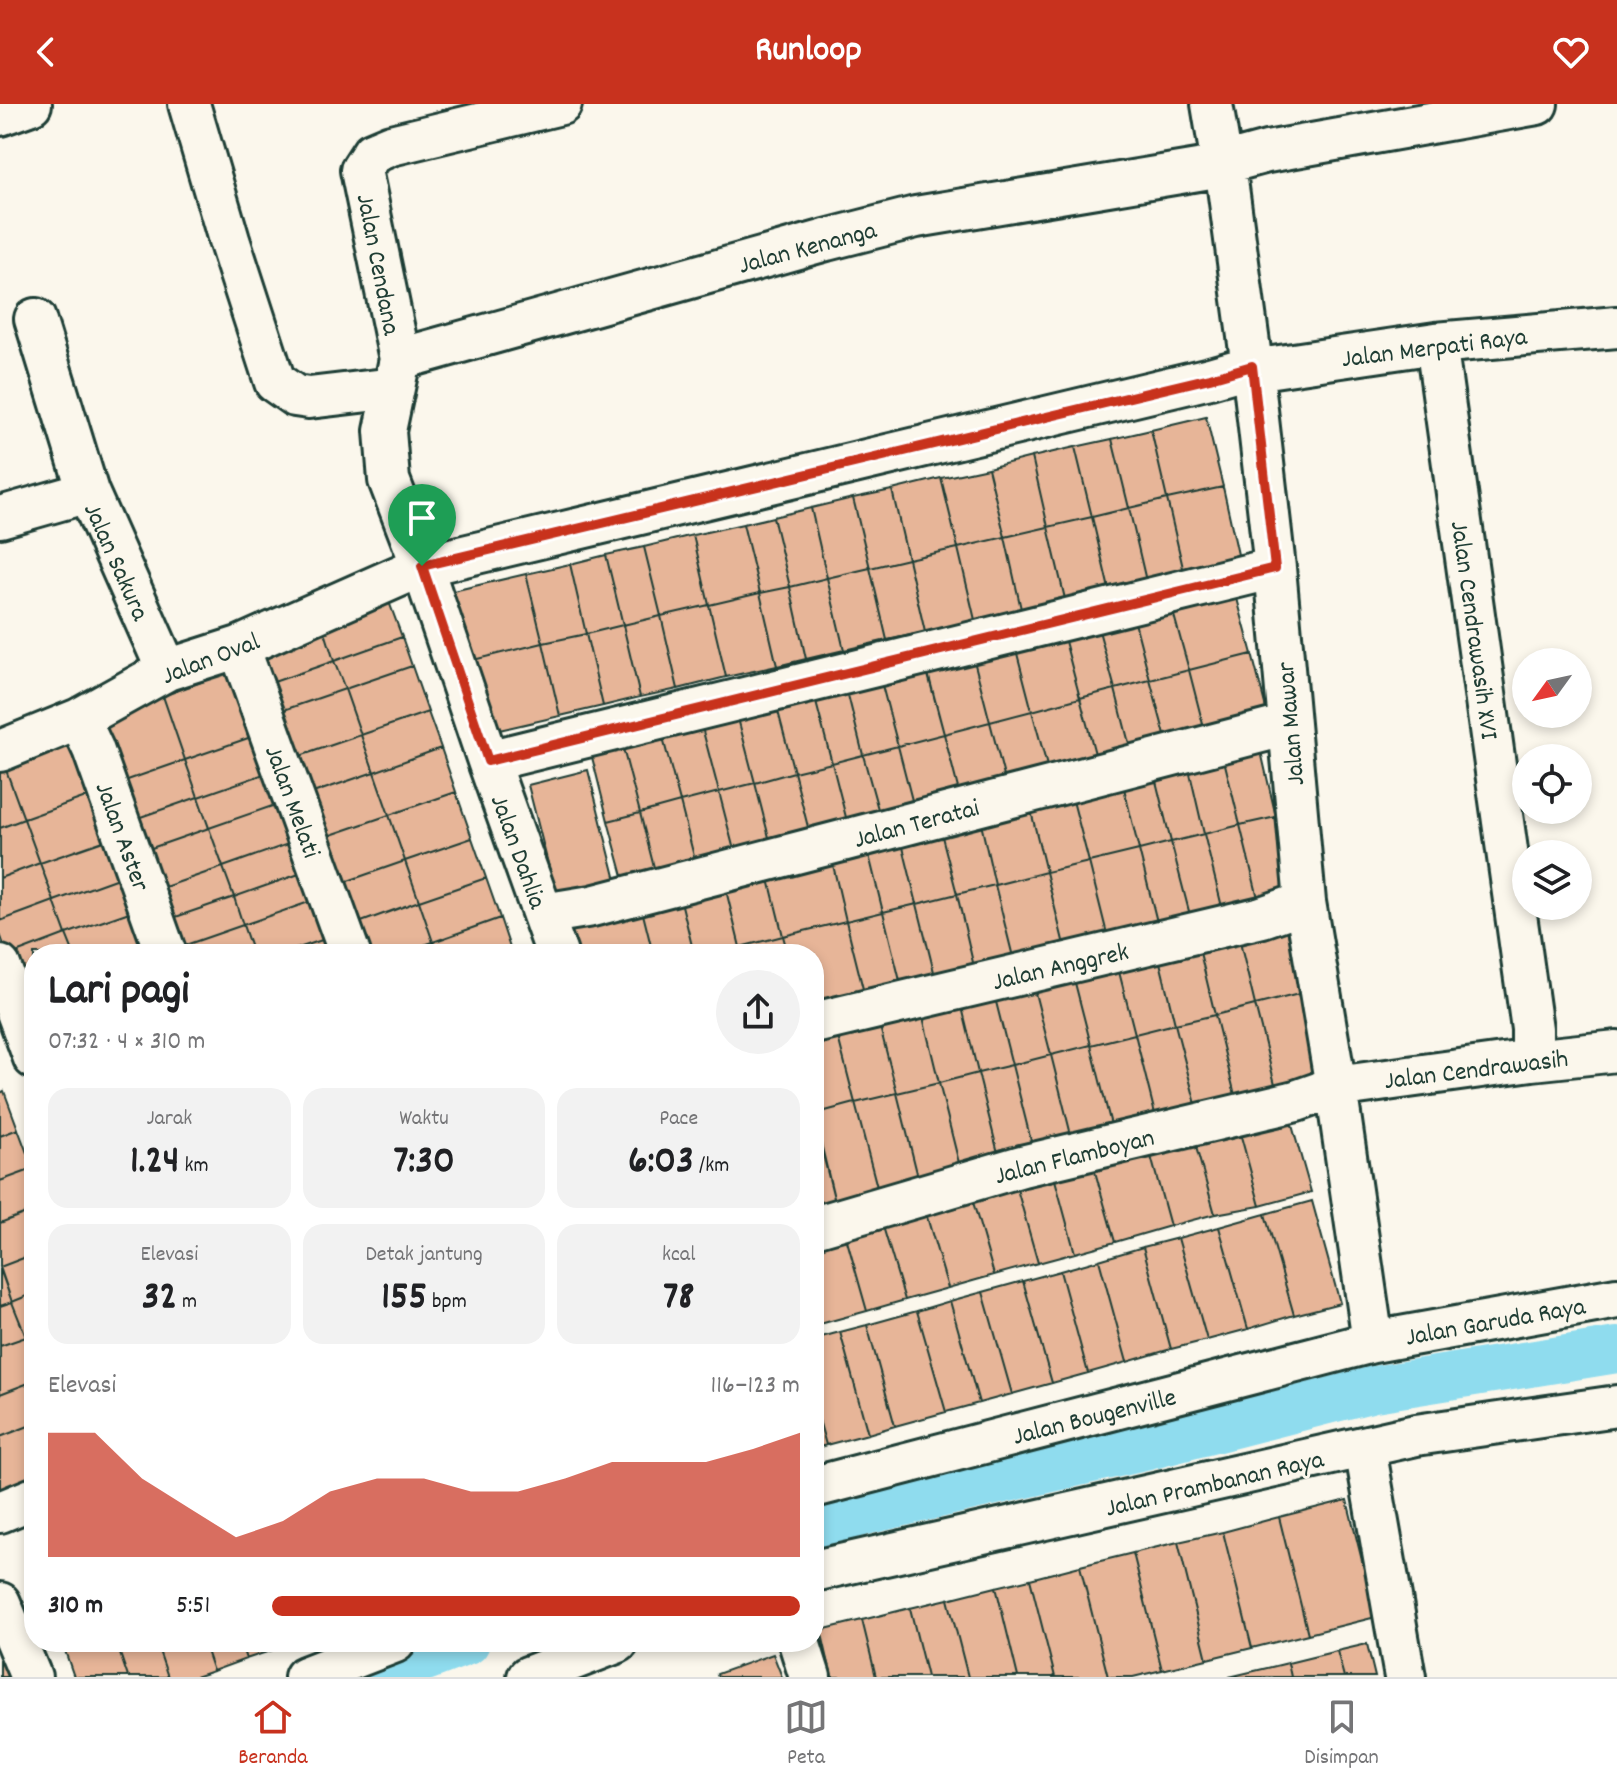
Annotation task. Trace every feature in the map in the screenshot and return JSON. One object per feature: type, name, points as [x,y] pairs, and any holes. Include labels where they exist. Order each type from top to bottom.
[{"type":"street","points":[[0,115],[31,104]]},
{"type":"street","name":"Jalan Kenanga","points":[[189,104],[275,382],[295,396],[309,398],[826,240],[916,217],[1204,169],[1423,114],[1537,104]]},
{"type":"street","name":"Jalan Cendana","points":[[422,566],[389,480],[385,431],[397,373],[361,170],[372,153],[391,145],[561,104]]},
{"type":"street","name":"Jalan Mawar","points":[[1212,104],[1227,180],[1252,366],[1275,568],[1305,902],[1373,1342]]},
{"type":"street","points":[[35,319],[88,492]]},
{"type":"street","name":"Jalan Merpati Raya","points":[[422,566],[1252,366],[1273,367],[1436,343],[1616,338]]},
{"type":"street","name":"Jalan Cendrawasih XVI","points":[[1436,343],[1532,1029],[1532,1060]]},
{"type":"street","name":"Jalan Sakura","points":[[0,517],[88,492],[167,670]]},
{"type":"street","name":"Jalan Oval","points":[[0,751],[79,719],[167,670],[239,647],[422,566]]},
{"type":"street","name":"Jalan Dahlia","points":[[422,566],[554,944]]},
{"type":"street","points":[[488,761],[1275,568]]},
{"type":"street","name":"Jalan Melati","points":[[239,647],[346,944]]},
{"type":"street","name":"Jalan Aster","points":[[79,719],[93,749],[162,944]]},
{"type":"street","name":"Jalan Teratai","points":[[543,914],[608,902],[1288,725]]},
{"type":"street","name":"Jalan Anggrek","points":[[824,1021],[1262,917],[1305,902]]},
{"type":"street","points":[[0,966],[24,1031]]},
{"type":"street","name":"Jalan Cendrawasih","points":[[1336,1087],[1617,1051]]},
{"type":"street","name":"Jalan Flamboyan","points":[[824,1224],[1022,1166],[1296,1101],[1336,1087]]},
{"type":"street","name":"Jalan Garuda Raya","points":[[1373,1342],[1617,1298]]},
{"type":"street","name":"Jalan Bougenville","points":[[824,1484],[1373,1342]]},
{"type":"street","name":"Jalan Prambanan Raya","points":[[824,1569],[1416,1435],[1617,1406]]},
{"type":"street","points":[[1365,1448],[1405,1677]]},
{"type":"street","points":[[0,1512],[24,1502]]},
{"type":"street","points":[[0,1603],[31,1677]]},
{"type":"street","points":[[305,1677],[369,1652]]},
{"type":"street","points":[[528,1677],[592,1652]]},
{"type":"street","points":[[802,1652],[810,1677]]},
{"type":"building","points":[[1206,417],[1223,487],[1167,499],[1151,430]]},
{"type":"building","points":[[1151,430],[1167,499],[1129,508],[1112,439]]},
{"type":"building","points":[[1112,439],[1129,508],[1092,517],[1075,447]]},
{"type":"building","points":[[1075,447],[1092,517],[1048,527],[1032,457]]},
{"type":"building","points":[[1032,457],[1048,527],[1005,537],[988,468]]},
{"type":"building","points":[[988,468],[1005,537],[958,548],[941,478]]},
{"type":"building","points":[[941,478],[958,548],[908,559],[892,490]]},
{"type":"building","points":[[1223,487],[1239,559],[1184,572],[1167,499]]},
{"type":"building","points":[[892,490],[908,559],[870,568],[853,498]]},
{"type":"building","points":[[853,498],[870,568],[827,578],[811,508]]},
{"type":"building","points":[[1167,499],[1184,572],[1146,581],[1129,508]]},
{"type":"building","points":[[811,508],[827,578],[790,587],[773,517]]},
{"type":"building","points":[[1129,508],[1146,581],[1109,589],[1092,517]]},
{"type":"building","points":[[773,517],[790,587],[760,593],[743,524]]},
{"type":"building","points":[[1092,517],[1109,589],[1065,599],[1048,527]]},
{"type":"building","points":[[743,524],[760,593],[709,605],[693,535]]},
{"type":"building","points":[[1048,527],[1065,599],[1021,609],[1005,537]]},
{"type":"building","points":[[693,535],[709,605],[661,616],[644,547]]},
{"type":"building","points":[[1005,537],[1021,609],[975,620],[958,548]]},
{"type":"building","points":[[644,547],[661,616],[623,625],[606,555]]},
{"type":"building","points":[[958,548],[975,620],[925,632],[908,559]]},
{"type":"building","points":[[606,555],[623,625],[586,634],[570,564]]},
{"type":"building","points":[[908,559],[925,632],[887,640],[870,568]]},
{"type":"building","points":[[570,564],[586,634],[543,643],[526,574]]},
{"type":"building","points":[[870,568],[887,640],[844,650],[827,578]]},
{"type":"building","points":[[526,574],[543,643],[469,661],[453,591]]},
{"type":"building","points":[[827,578],[844,650],[806,659],[790,587]]},
{"type":"building","points":[[1232,580],[1252,654],[1189,670],[1169,597]]},
{"type":"building","points":[[790,587],[806,659],[777,666],[760,593]]},
{"type":"building","points":[[760,593],[777,666],[726,677],[709,605]]},
{"type":"building","points":[[1169,597],[1189,670],[1150,680],[1131,607]]},
{"type":"building","points":[[388,599],[402,637],[334,661],[322,622]]},
{"type":"building","points":[[709,605],[726,677],[678,689],[661,616]]},
{"type":"building","points":[[1131,607],[1150,680],[1115,689],[1095,616]]},
{"type":"building","points":[[661,616],[678,689],[640,697],[623,625]]},
{"type":"building","points":[[1095,616],[1115,689],[1080,698],[1061,626]]},
{"type":"building","points":[[322,622],[334,661],[268,684],[254,646]]},
{"type":"building","points":[[623,625],[640,697],[603,706],[586,634]]},
{"type":"building","points":[[1061,626],[1080,698],[1032,711],[1013,638]]},
{"type":"building","points":[[586,634],[603,706],[560,716],[543,643]]},
{"type":"building","points":[[402,637],[412,666],[345,689],[334,661]]},
{"type":"building","points":[[1013,638],[1032,711],[990,722],[971,649]]},
{"type":"building","points":[[543,643],[560,716],[486,733],[469,661]]},
{"type":"building","points":[[971,649],[990,722],[944,734],[924,660]]},
{"type":"building","points":[[1252,654],[1269,720],[1206,736],[1189,670]]},
{"type":"building","points":[[924,658],[944,734],[898,746],[878,670]]},
{"type":"building","points":[[334,661],[345,689],[278,712],[268,684]]},
{"type":"building","points":[[412,666],[428,712],[361,735],[345,689]]},
{"type":"building","points":[[878,670],[898,746],[863,755],[844,679]]},
{"type":"building","points":[[1189,670],[1206,736],[1168,746],[1150,680]]},
{"type":"building","points":[[231,671],[254,736],[185,760],[163,696]]},
{"type":"building","points":[[844,679],[863,755],[832,763],[812,687]]},
{"type":"building","points":[[1150,680],[1168,746],[1132,755],[1115,689]]},
{"type":"building","points":[[812,687],[832,763],[794,772],[774,696]]},
{"type":"building","points":[[345,689],[361,735],[294,758],[278,712]]},
{"type":"building","points":[[1115,689],[1132,755],[1098,765],[1080,698]]},
{"type":"building","points":[[163,696],[185,760],[116,784],[93,720]]},
{"type":"building","points":[[774,696],[794,772],[755,783],[735,707]]},
{"type":"building","points":[[1080,698],[1098,765],[1050,777],[1032,711]]},
{"type":"building","points":[[735,707],[755,783],[719,792],[699,716]]},
{"type":"building","points":[[1032,711],[1050,777],[1007,788],[990,722]]},
{"type":"building","points":[[428,712],[441,748],[374,772],[361,735]]},
{"type":"building","points":[[699,716],[719,792],[680,802],[660,727]]},
{"type":"building","points":[[990,722],[1007,788],[961,800],[944,734]]},
{"type":"building","points":[[660,727],[680,802],[640,813],[620,737]]},
{"type":"building","points":[[74,732],[97,793],[24,819],[2,759]]},
{"type":"building","points":[[944,734],[961,800],[915,812],[898,746]]},
{"type":"building","points":[[361,735],[374,772],[307,795],[294,758]]},
{"type":"building","points":[[254,736],[267,773],[198,797],[185,760]]},
{"type":"building","points":[[620,737],[640,813],[608,821],[589,745]]},
{"type":"building","points":[[898,746],[915,812],[881,820],[863,755]]},
{"type":"building","points":[[1260,747],[1276,817],[1240,825],[1223,756]]},
{"type":"building","points":[[441,748],[456,792],[389,815],[374,772]]},
{"type":"building","points":[[863,755],[881,820],[849,829],[832,763]]},
{"type":"building","points":[[1223,756],[1240,825],[1204,834],[1188,765]]},
{"type":"building","points":[[0,759],[24,819],[0,828]]},
{"type":"building","points":[[185,760],[198,797],[129,821],[116,784]]},
{"type":"building","points":[[832,763],[849,829],[811,839],[794,772]]},
{"type":"building","points":[[1188,765],[1204,834],[1171,842],[1154,773]]},
{"type":"building","points":[[588,770],[618,888],[558,903],[528,785]]},
{"type":"building","points":[[374,772],[389,815],[322,838],[307,795]]},
{"type":"building","points":[[794,772],[811,839],[772,849],[755,783]]},
{"type":"building","points":[[267,773],[278,804],[209,828],[198,797]]},
{"type":"building","points":[[1154,773],[1171,842],[1139,850],[1122,780]]},
{"type":"building","points":[[1122,780],[1139,850],[1089,862],[1071,793]]},
{"type":"building","points":[[755,783],[772,849],[736,858],[719,792]]},
{"type":"building","points":[[456,792],[472,838],[405,861],[389,815]]},
{"type":"building","points":[[719,792],[736,858],[697,868],[680,802]]},
{"type":"building","points":[[97,793],[112,838],[40,863],[24,819]]},
{"type":"building","points":[[1071,793],[1089,862],[1046,872],[1029,803]]},
{"type":"building","points":[[198,797],[209,828],[140,852],[129,821]]},
{"type":"building","points":[[680,802],[697,868],[657,879],[640,813]]},
{"type":"building","points":[[1029,803],[1046,872],[995,885],[979,815]]},
{"type":"building","points":[[278,804],[291,843],[223,867],[209,828]]},
{"type":"building","points":[[640,813],[657,879],[626,887],[608,821]]},
{"type":"building","points":[[389,815],[405,861],[339,884],[322,838]]},
{"type":"building","points":[[979,815],[995,885],[957,894],[939,825]]},
{"type":"building","points":[[1276,817],[1295,893],[1259,902],[1240,825]]},
{"type":"building","points":[[24,819],[40,863],[0,878],[0,828]]},
{"type":"building","points":[[939,825],[957,894],[917,904],[900,835]]},
{"type":"building","points":[[1240,825],[1259,902],[1223,911],[1204,834]]},
{"type":"building","points":[[209,828],[223,867],[153,891],[140,852]]},
{"type":"building","points":[[1204,834],[1223,911],[1191,919],[1171,842]]},
{"type":"building","points":[[900,835],[917,904],[883,912],[866,843]]},
{"type":"building","points":[[112,838],[126,875],[54,901],[40,863]]},
{"type":"building","points":[[472,838],[486,878],[419,901],[405,861]]},
{"type":"building","points":[[1171,842],[1191,919],[1158,926],[1139,850]]},
{"type":"building","points":[[291,843],[302,873],[234,897],[223,867]]},
{"type":"building","points":[[866,843],[883,912],[846,921],[830,852]]},
{"type":"building","points":[[1139,850],[1158,926],[1108,938],[1089,862]]},
{"type":"building","points":[[830,852],[846,921],[783,936],[766,867]]},
{"type":"building","points":[[405,861],[419,901],[353,925],[339,884]]},
{"type":"building","points":[[1089,862],[1108,938],[1065,949],[1046,872]]},
{"type":"building","points":[[40,863],[54,901],[0,921],[0,878]]},
{"type":"building","points":[[223,867],[234,897],[164,921],[153,891]]},
{"type":"building","points":[[766,867],[783,936],[739,944],[723,878]]},
{"type":"building","points":[[1046,872],[1065,949],[1014,961],[995,885]]},
{"type":"building","points":[[302,873],[312,901],[243,925],[234,897]]},
{"type":"building","points":[[126,875],[138,909],[66,934],[54,901]]},
{"type":"building","points":[[486,878],[500,918],[433,942],[419,901]]},
{"type":"building","points":[[723,878],[739,944],[692,944],[678,889]]},
{"type":"building","points":[[995,885],[1014,961],[975,971],[957,894]]},
{"type":"building","points":[[678,889],[692,944],[650,944],[639,898]]},
{"type":"building","points":[[957,894],[975,971],[936,980],[917,904]]},
{"type":"building","points":[[234,897],[243,925],[188,944],[172,944],[164,921]]},
{"type":"building","points":[[639,898],[650,944],[574,944],[567,915]]},
{"type":"building","points":[[54,901],[66,934],[40,944],[24,944],[24,950],[8,956],[0,934],[0,921]]},
{"type":"building","points":[[312,901],[325,939],[310,944],[250,944],[243,925]]},
{"type":"building","points":[[419,901],[433,942],[360,944],[353,925]]},
{"type":"building","points":[[917,904],[936,980],[902,989],[883,912]]},
{"type":"building","points":[[138,909],[148,944],[70,944],[66,934]]},
{"type":"building","points":[[883,912],[902,989],[865,997],[846,921]]},
{"type":"building","points":[[500,918],[509,944],[434,944]]},
{"type":"building","points":[[846,921],[865,997],[824,1007],[824,944],[785,944],[783,936]]},
{"type":"building","points":[[1285,922],[1303,993],[1255,1005],[1238,934]]},
{"type":"building","points":[[243,925],[250,944],[188,944]]},
{"type":"building","points":[[66,934],[70,944],[40,944]]},
{"type":"building","points":[[1238,934],[1255,1005],[1215,1015],[1198,944]]},
{"type":"building","points":[[783,936],[785,944],[752,944]]},
{"type":"building","points":[[325,939],[327,944],[310,944]]},
{"type":"building","points":[[1198,944],[1215,1015],[1175,1024],[1158,954]]},
{"type":"building","points":[[24,950],[24,1000],[8,956]]},
{"type":"building","points":[[1158,954],[1175,1024],[1135,1034],[1117,964]]},
{"type":"building","points":[[1117,964],[1135,1034],[1091,1045],[1073,975]]},
{"type":"building","points":[[1073,975],[1091,1045],[1051,1055],[1033,985]]},
{"type":"building","points":[[1033,985],[1051,1055],[1012,1065],[994,994]]},
{"type":"building","points":[[1303,993],[1325,1081],[1277,1092],[1255,1005]]},
{"type":"building","points":[[994,994],[1012,1065],[978,1073],[961,1003]]},
{"type":"building","points":[[961,1003],[978,1073],[939,1083],[922,1013]]},
{"type":"building","points":[[1255,1005],[1277,1092],[1237,1103],[1215,1015]]},
{"type":"building","points":[[922,1013],[939,1083],[897,1093],[879,1023]]},
{"type":"building","points":[[1215,1015],[1237,1103],[1198,1112],[1175,1024]]},
{"type":"building","points":[[879,1023],[897,1093],[855,1103],[837,1033]]},
{"type":"building","points":[[1175,1024],[1198,1112],[1157,1122],[1135,1034]]},
{"type":"building","points":[[837,1033],[855,1103],[824,1111],[824,1036]]},
{"type":"building","points":[[1135,1034],[1157,1122],[1113,1133],[1091,1045]]},
{"type":"building","points":[[1091,1045],[1113,1133],[1073,1143],[1051,1055]]},
{"type":"building","points":[[1051,1055],[1073,1143],[1034,1153],[1012,1065]]},
{"type":"building","points":[[1012,1065],[1034,1153],[1000,1161],[978,1073]]},
{"type":"building","points":[[978,1073],[1000,1161],[961,1171],[939,1083]]},
{"type":"building","points":[[939,1083],[961,1171],[919,1181],[897,1093]]},
{"type":"building","points":[[4,1091],[18,1129],[0,1136],[0,1093]]},
{"type":"building","points":[[897,1093],[919,1181],[878,1191],[855,1103]]},
{"type":"building","points":[[855,1103],[878,1191],[835,1202],[824,1156],[824,1111]]},
{"type":"building","points":[[1286,1104],[1311,1192],[1260,1206],[1236,1118]]},
{"type":"building","points":[[1236,1118],[1260,1206],[1215,1214],[1190,1126]]},
{"type":"building","points":[[1190,1126],[1215,1214],[1170,1226],[1146,1138]]},
{"type":"building","points":[[18,1129],[24,1145],[24,1172],[0,1181],[0,1136]]},
{"type":"building","points":[[1146,1138],[1170,1226],[1115,1242],[1090,1154]]},
{"type":"building","points":[[1090,1154],[1115,1242],[1075,1253],[1051,1165]]},
{"type":"building","points":[[824,1159],[835,1202],[824,1205]]},
{"type":"building","points":[[1051,1165],[1075,1253],[1038,1263],[1013,1175]]},
{"type":"building","points":[[24,1172],[24,1214],[0,1223],[0,1181]]},
{"type":"building","points":[[1013,1175],[1038,1263],[994,1275],[969,1188]]},
{"type":"building","points":[[969,1188],[994,1275],[948,1288],[922,1200]]},
{"type":"building","points":[[922,1200],[948,1288],[905,1300],[879,1213]]},
{"type":"building","points":[[1312,1201],[1340,1303],[1294,1315],[1265,1214]]},
{"type":"building","points":[[879,1213],[905,1300],[867,1311],[842,1223]]},
{"type":"building","points":[[24,1214],[24,1258],[0,1267],[0,1223]]},
{"type":"building","points":[[1265,1214],[1294,1315],[1248,1329],[1219,1227]]},
{"type":"building","points":[[842,1223],[867,1311],[824,1323],[824,1228]]},
{"type":"building","points":[[1219,1227],[1248,1329],[1207,1340],[1178,1238]]},
{"type":"building","points":[[1178,1238],[1207,1340],[1171,1349],[1143,1247]]},
{"type":"building","points":[[1143,1247],[1171,1349],[1127,1362],[1099,1260]]},
{"type":"building","points":[[24,1258],[24,1297],[12,1302],[0,1267]]},
{"type":"building","points":[[1099,1260],[1127,1362],[1088,1373],[1060,1271]]},
{"type":"building","points":[[0,1269],[12,1302],[0,1306]]},
{"type":"building","points":[[1060,1271],[1088,1373],[1052,1383],[1023,1281]]},
{"type":"building","points":[[1023,1281],[1052,1383],[1012,1394],[983,1292]]},
{"type":"building","points":[[983,1292],[1012,1394],[979,1403],[950,1301]]},
{"type":"building","points":[[24,1297],[24,1332],[12,1302]]},
{"type":"building","points":[[950,1301],[979,1403],[946,1412],[917,1311]]},
{"type":"building","points":[[12,1302],[24,1338],[0,1346],[0,1306]]},
{"type":"building","points":[[917,1311],[946,1412],[895,1426],[867,1325]]},
{"type":"building","points":[[867,1325],[895,1426],[868,1434],[840,1332]]},
{"type":"building","points":[[840,1332],[868,1434],[826,1445],[824,1438],[824,1336]]},
{"type":"building","points":[[24,1338],[24,1385],[0,1394],[0,1346]]},
{"type":"building","points":[[24,1385],[24,1428],[0,1437],[0,1394]]},
{"type":"building","points":[[24,1428],[24,1489],[0,1493],[0,1437]]},
{"type":"building","points":[[1347,1500],[1376,1617],[1308,1634],[1279,1517]]},
{"type":"building","points":[[1279,1517],[1308,1634],[1252,1648],[1223,1532]]},
{"type":"building","points":[[1223,1532],[1252,1648],[1207,1659],[1178,1542]]},
{"type":"building","points":[[1178,1542],[1207,1659],[1162,1670],[1133,1553]]},
{"type":"building","points":[[1133,1553],[1162,1670],[1133,1677],[1108,1677],[1080,1566]]},
{"type":"building","points":[[1080,1566],[1108,1677],[1055,1677],[1030,1579]]},
{"type":"building","points":[[1030,1579],[1055,1677],[1018,1677],[996,1587]]},
{"type":"building","points":[[996,1587],[1018,1677],[968,1677],[948,1599]]},
{"type":"building","points":[[948,1599],[968,1677],[927,1677],[910,1608]]},
{"type":"building","points":[[910,1608],[927,1677],[876,1677],[862,1620]]},
{"type":"building","points":[[862,1620],[876,1677],[832,1677],[824,1629]]},
{"type":"building","points":[[1367,1644],[1375,1677],[1344,1677],[1337,1651]]},
{"type":"building","points":[[1337,1651],[1344,1677],[1291,1677],[1288,1663]]},
{"type":"building","points":[[65,1652],[119,1652],[128,1677],[74,1677]]},
{"type":"building","points":[[119,1652],[159,1652],[168,1677],[128,1677]]},
{"type":"building","points":[[159,1652],[206,1652],[213,1671],[195,1677],[168,1677]]},
{"type":"building","points":[[206,1652],[244,1652],[246,1659],[213,1671]]},
{"type":"building","points":[[244,1652],[267,1652],[246,1659]]},
{"type":"building","points":[[0,1654],[16,1677],[0,1677]]},
{"type":"building","points":[[773,1654],[782,1677],[718,1677],[717,1674]]},
{"type":"building","points":[[1288,1663],[1291,1677],[1229,1677]]},
{"type":"waterway","points":[[824,1524],[868,1511],[1148,1447],[1374,1389],[1617,1350]]},
{"type":"waterway","points":[[376,1677],[441,1652]]},
{"type":"route","points":[[1252,366],[1275,568],[488,761],[422,566],[1210,378],[1252,366]]}]
